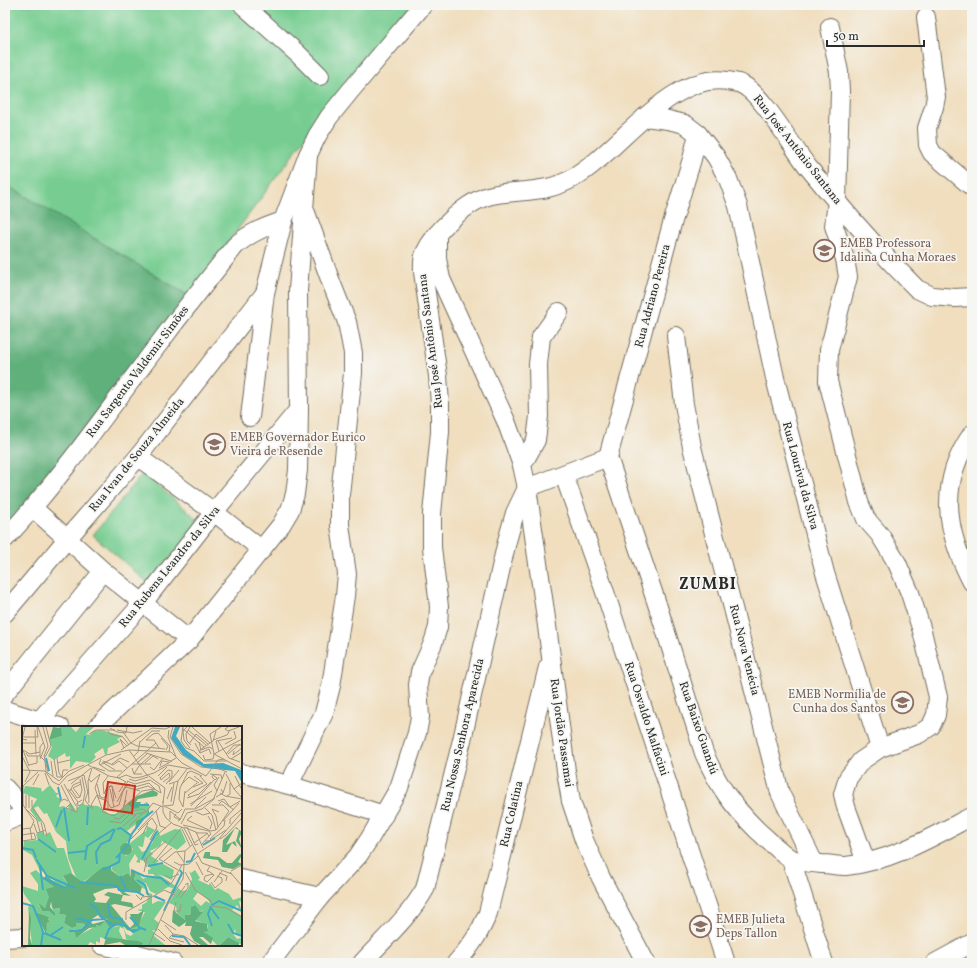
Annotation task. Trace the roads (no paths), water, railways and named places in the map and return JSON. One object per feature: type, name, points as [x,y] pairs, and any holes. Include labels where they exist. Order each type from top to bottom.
[{"type":"street","points":[[243,5],[298,54],[320,76]]},
{"type":"street","points":[[250,417],[265,293],[283,221],[308,155],[317,136],[329,117],[423,5]]},
{"type":"street","points":[[926,17],[936,90],[934,107],[927,128],[928,145],[932,153],[972,187]]},
{"type":"street","points":[[830,27],[839,72],[840,91],[834,226],[845,259],[848,276],[830,350],[828,381],[858,502],[866,518],[880,535],[897,563],[910,593],[922,631],[938,697],[936,715],[931,726],[919,734],[880,748],[861,760],[848,778],[843,794],[846,807],[866,862]]},
{"type":"street","name":"Rua José Antônio Santana","points":[[270,963],[320,897],[358,856],[399,788],[413,750],[420,717],[418,685],[420,672],[433,643],[438,627],[439,606],[432,547],[432,514],[440,432],[440,404],[438,376],[423,272],[425,253],[437,234],[446,224],[472,204],[490,195],[542,190],[565,183],[585,172],[645,117],[680,90],[701,82],[722,80],[741,84],[756,96],[807,165],[836,201],[917,289],[932,296],[954,298],[972,297]]},
{"type":"street","name":"Rua Lourival da Silva","points":[[645,117],[685,124],[698,134],[716,157],[728,179],[738,206],[775,378],[825,573],[880,748]]},
{"type":"street","name":"Rua Adriano Pereira","points":[[608,457],[698,134]]},
{"type":"street","points":[[98,726],[189,640],[281,526],[290,510],[295,494],[298,470],[298,291],[308,155]]},
{"type":"street","points":[[289,785],[324,713],[331,686],[344,603],[347,574],[340,525],[340,496],[353,372],[353,353],[347,322],[304,208]]},
{"type":"street","name":"Rua Sargento Valdemir Simões","points":[[5,539],[33,508],[97,427],[234,246],[243,238],[256,231],[283,221]]},
{"type":"street","name":"Rua Jordão Passamai","points":[[437,234],[437,259],[441,279],[506,421],[522,465],[527,488],[571,801],[584,840],[601,878],[646,963]]},
{"type":"street","name":"Rua Ivan de Souza Almeida","points":[[5,613],[138,457],[265,293]]},
{"type":"street","points":[[522,465],[536,440],[539,416],[538,364],[541,337],[558,312]]},
{"type":"street","name":"Rua Nova Venécia","points":[[676,336],[684,404],[692,447],[780,792],[814,863]]},
{"type":"street","name":"Rua Rubens Leandro da Silva","points":[[39,721],[143,603],[214,512],[299,409]]},
{"type":"street","points":[[972,434],[955,466],[949,491],[949,517],[956,544],[972,582]]},
{"type":"street","points":[[138,457],[214,512],[262,550]]},
{"type":"street","points":[[527,488],[608,457]]},
{"type":"street","name":"Rua Baixo Guandú","points":[[608,457],[658,607],[704,753],[714,777],[741,814],[791,859],[845,866],[866,862],[911,848],[972,816]]},
{"type":"street","name":"Rua Osvaldo Malfacini","points":[[564,475],[603,586],[726,963]]},
{"type":"street","name":"Rua Nossa Senhora Aparecida","points":[[362,963],[419,900],[425,889],[462,740],[507,541],[515,513],[527,488]]},
{"type":"street","points":[[33,508],[104,571],[189,640]]},
{"type":"street","points":[[5,693],[104,571]]},
{"type":"street","name":"Rua Colatina","points":[[456,963],[478,935],[488,913],[551,657]]},
{"type":"street","points":[[5,710],[56,726]]},
{"type":"street","points":[[242,773],[289,785],[384,815]]},
{"type":"street","points":[[5,788],[22,807]]},
{"type":"street","points":[[5,822],[22,815]]},
{"type":"street","points":[[791,859],[824,963]]},
{"type":"street","points":[[242,879],[320,897]]},
{"type":"street","points":[[5,938],[22,936]]},
{"type":"street","points":[[936,963],[972,943]]},
{"type":"street","points":[[106,946],[173,963]]},
{"type":"place","name":"EMEB Professora Idalina Cunha Moraes","points":[[824,251]]},
{"type":"place","name":"EMEB Governador Eurico Vieira de Resende","points":[[215,445]]},
{"type":"place","name":"EMEB Normília de Cunha dos Santos","points":[[902,702]]},
{"type":"place","name":"EMEB Julieta Deps Tallon","points":[[700,927]]},
{"type":"district","name":"ZUMBI","points":[[708,585]]}]
